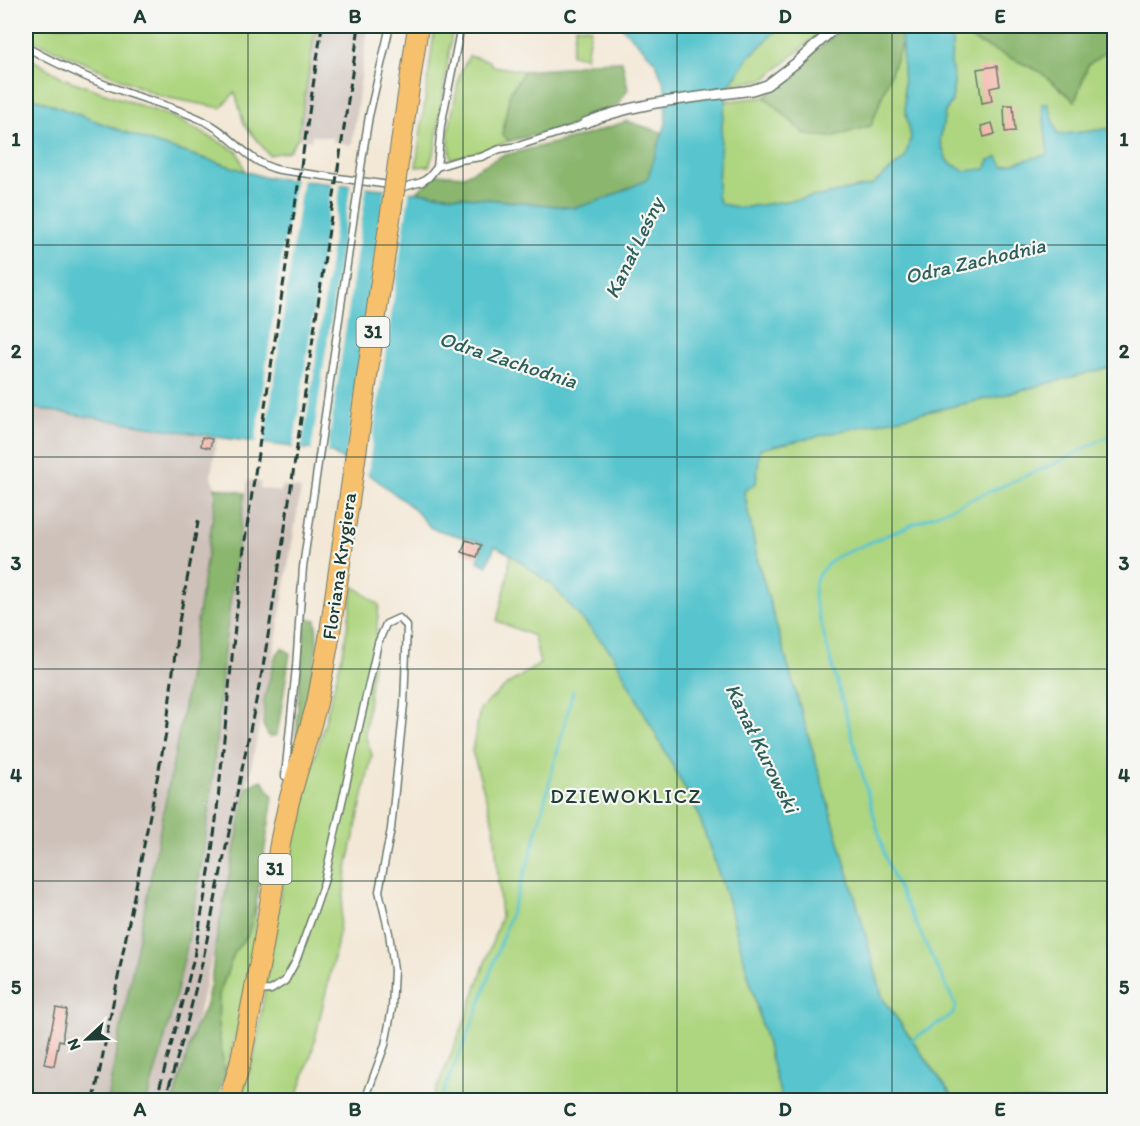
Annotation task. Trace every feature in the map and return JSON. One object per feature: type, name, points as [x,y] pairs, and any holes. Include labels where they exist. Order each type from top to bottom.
[{"type":"main road","name":"Floriana Krygiera","points":[[229,1101],[240,1064],[255,991],[289,801],[317,703],[329,639],[418,26]]},
{"type":"street","points":[[585,123],[613,112],[649,104],[752,90],[767,85],[796,63],[837,26]]},
{"type":"lane","name":"Floriana Krygiera","points":[[285,776],[303,567],[364,147],[372,100],[390,26]]},
{"type":"lane","points":[[26,47],[105,85],[206,121],[241,150],[273,169],[404,187],[422,182],[437,167],[441,126],[461,26]]},
{"type":"lane","points":[[437,167],[481,157],[585,123]]},
{"type":"lane","points":[[255,991],[271,990],[285,981],[296,961],[324,882],[378,643],[386,624],[399,618],[407,626],[404,704],[391,829],[379,891],[389,933],[394,970],[392,1008],[385,1045],[365,1101]]},
{"type":"shaded area","points":[[316,26],[368,26],[352,145],[333,142],[333,138],[312,135],[311,141],[298,138]]},
{"type":"shaded area","points":[[26,407],[217,437],[211,476],[216,496],[184,707],[107,1100],[26,1100]]},
{"type":"shaded area","points":[[248,480],[260,482],[260,488],[280,492],[282,486],[301,489],[277,634],[242,814],[216,941],[195,1027],[174,1100],[147,1100],[180,979],[198,891],[210,801],[232,588]]},
{"type":"green space","points":[[26,26],[316,26],[298,138],[289,151],[269,155],[244,124],[235,92],[221,108],[164,97],[26,37]]},
{"type":"green space","points":[[435,26],[453,26],[435,149],[429,166],[416,167]]},
{"type":"green space","points":[[576,26],[591,28],[586,57],[571,54]]},
{"type":"green space","points":[[781,26],[828,26],[765,79],[729,85],[750,56]]},
{"type":"green space","points":[[844,26],[901,26],[902,43],[871,126],[832,137],[806,135],[765,97]]},
{"type":"green space","points":[[929,26],[1114,26],[1114,46],[1088,65],[1075,101],[1039,71],[947,28]]},
{"type":"green space","points":[[947,28],[1039,71],[1075,101],[1088,65],[1114,46],[1114,128],[1058,135],[1048,105],[1042,104],[1049,154],[1003,166],[989,160],[986,169],[964,171],[947,161],[940,140],[945,112],[952,101],[954,82],[951,64],[952,42]]},
{"type":"green space","points":[[902,43],[905,109],[911,137],[905,158],[872,185],[741,208],[721,204],[717,197],[722,123],[726,101],[765,97],[806,135],[871,126]]},
{"type":"green space","points":[[26,56],[65,79],[173,117],[238,152],[245,171],[154,143],[26,95]]},
{"type":"green space","points":[[469,56],[489,61],[493,66],[524,71],[510,93],[502,135],[510,141],[451,159],[448,134],[460,74]]},
{"type":"green space","points":[[622,61],[628,89],[618,105],[569,127],[510,141],[502,135],[510,93],[524,71],[563,68],[593,62]]},
{"type":"green space","points":[[627,121],[663,133],[648,180],[607,198],[576,208],[417,192],[437,174],[464,176],[501,156],[583,136]]},
{"type":"green space","points":[[1114,366],[1114,1100],[955,1100],[883,999],[758,562],[744,491],[756,483],[759,449],[999,396]]},
{"type":"green space","points":[[215,487],[245,493],[224,652],[216,750],[194,911],[173,1006],[147,1100],[107,1100],[184,707],[216,496]]},
{"type":"green space","points":[[510,554],[552,585],[612,653],[698,813],[729,904],[782,1100],[432,1100],[464,1023],[501,917],[494,825],[472,751],[480,709],[508,684],[540,664],[534,636],[497,621],[508,576]]},
{"type":"green space","points":[[354,586],[379,605],[365,735],[372,755],[348,863],[337,944],[312,1052],[296,1100],[240,1100],[254,1057],[290,835],[323,729],[344,648]]},
{"type":"green space","points":[[306,619],[316,620],[317,644],[304,724],[296,737],[301,659]]},
{"type":"green space","points":[[282,648],[290,653],[277,735],[269,737],[263,725],[264,700],[275,657]]},
{"type":"green space","points":[[262,780],[273,797],[256,904],[248,935],[235,951],[219,994],[218,1028],[225,1075],[217,1100],[174,1100],[195,1027],[205,1008],[247,787]]},
{"type":"green space","points":[[256,904],[251,969],[225,1075],[218,1028],[219,994],[235,951],[248,935]]},
{"type":"water","points":[[621,26],[781,26],[750,56],[729,85],[722,123],[717,197],[721,204],[741,208],[872,185],[905,158],[911,137],[905,109],[901,26],[947,28],[952,42],[951,64],[954,82],[952,101],[945,112],[940,140],[947,161],[964,171],[986,169],[989,160],[998,157],[1003,166],[1048,154],[1042,104],[1048,104],[1058,135],[1114,128],[1114,366],[999,396],[760,449],[756,483],[744,491],[758,562],[883,999],[955,1100],[782,1100],[729,904],[698,813],[612,653],[552,585],[510,554],[495,546],[487,566],[478,561],[482,543],[431,528],[413,508],[374,478],[330,452],[26,407],[26,95],[154,143],[264,177],[576,208],[607,198],[647,180],[666,123],[665,86],[655,61]]},
{"type":"pier","points":[[295,177],[303,177],[274,382],[263,446],[255,445],[284,241]]},
{"type":"pier","points":[[333,180],[341,181],[312,386],[301,451],[293,450]]},
{"type":"pier","points":[[351,182],[367,184],[327,454],[311,452]]},
{"type":"pier","points":[[386,186],[410,188],[367,478],[345,464]]},
{"type":"building","points":[[997,66],[1000,86],[990,88],[992,101],[982,103],[977,69]]},
{"type":"building","points":[[1004,105],[1013,105],[1015,131],[1005,132]]},
{"type":"building","points":[[992,123],[995,134],[984,137],[981,126]]},
{"type":"building","points":[[202,437],[212,439],[210,448],[201,446]]},
{"type":"building","points":[[466,540],[481,545],[477,557],[462,552]]},
{"type":"building","points":[[56,1008],[67,1010],[63,1041],[59,1040],[54,1066],[44,1064]]},
{"type":"waterway","points":[[910,1041],[953,1014],[956,1006],[892,875],[885,856],[814,599],[816,579],[836,557],[1063,460],[1114,433]]},
{"type":"waterway","points":[[440,1100],[477,1012],[531,854],[573,691]]},
{"type":"railway","points":[[156,1100],[194,957],[210,866],[245,540],[322,26]]},
{"type":"railway","points":[[165,1100],[203,959],[263,667],[359,26]]},
{"type":"railway","points":[[94,1100],[166,733],[178,627],[199,517]]},
{"type":"district","name":"DZIEWOKLICZ","points":[[626,796]]},
{"type":"water label","name":"Kanał Leśny","points":[[634,248]]},
{"type":"water label","name":"Odra Zachodnia","points":[[975,261]]},
{"type":"water label","name":"Odra Zachodnia","points":[[508,360]]},
{"type":"water label","name":"Kanał Kurowski","points":[[762,748]]}]
